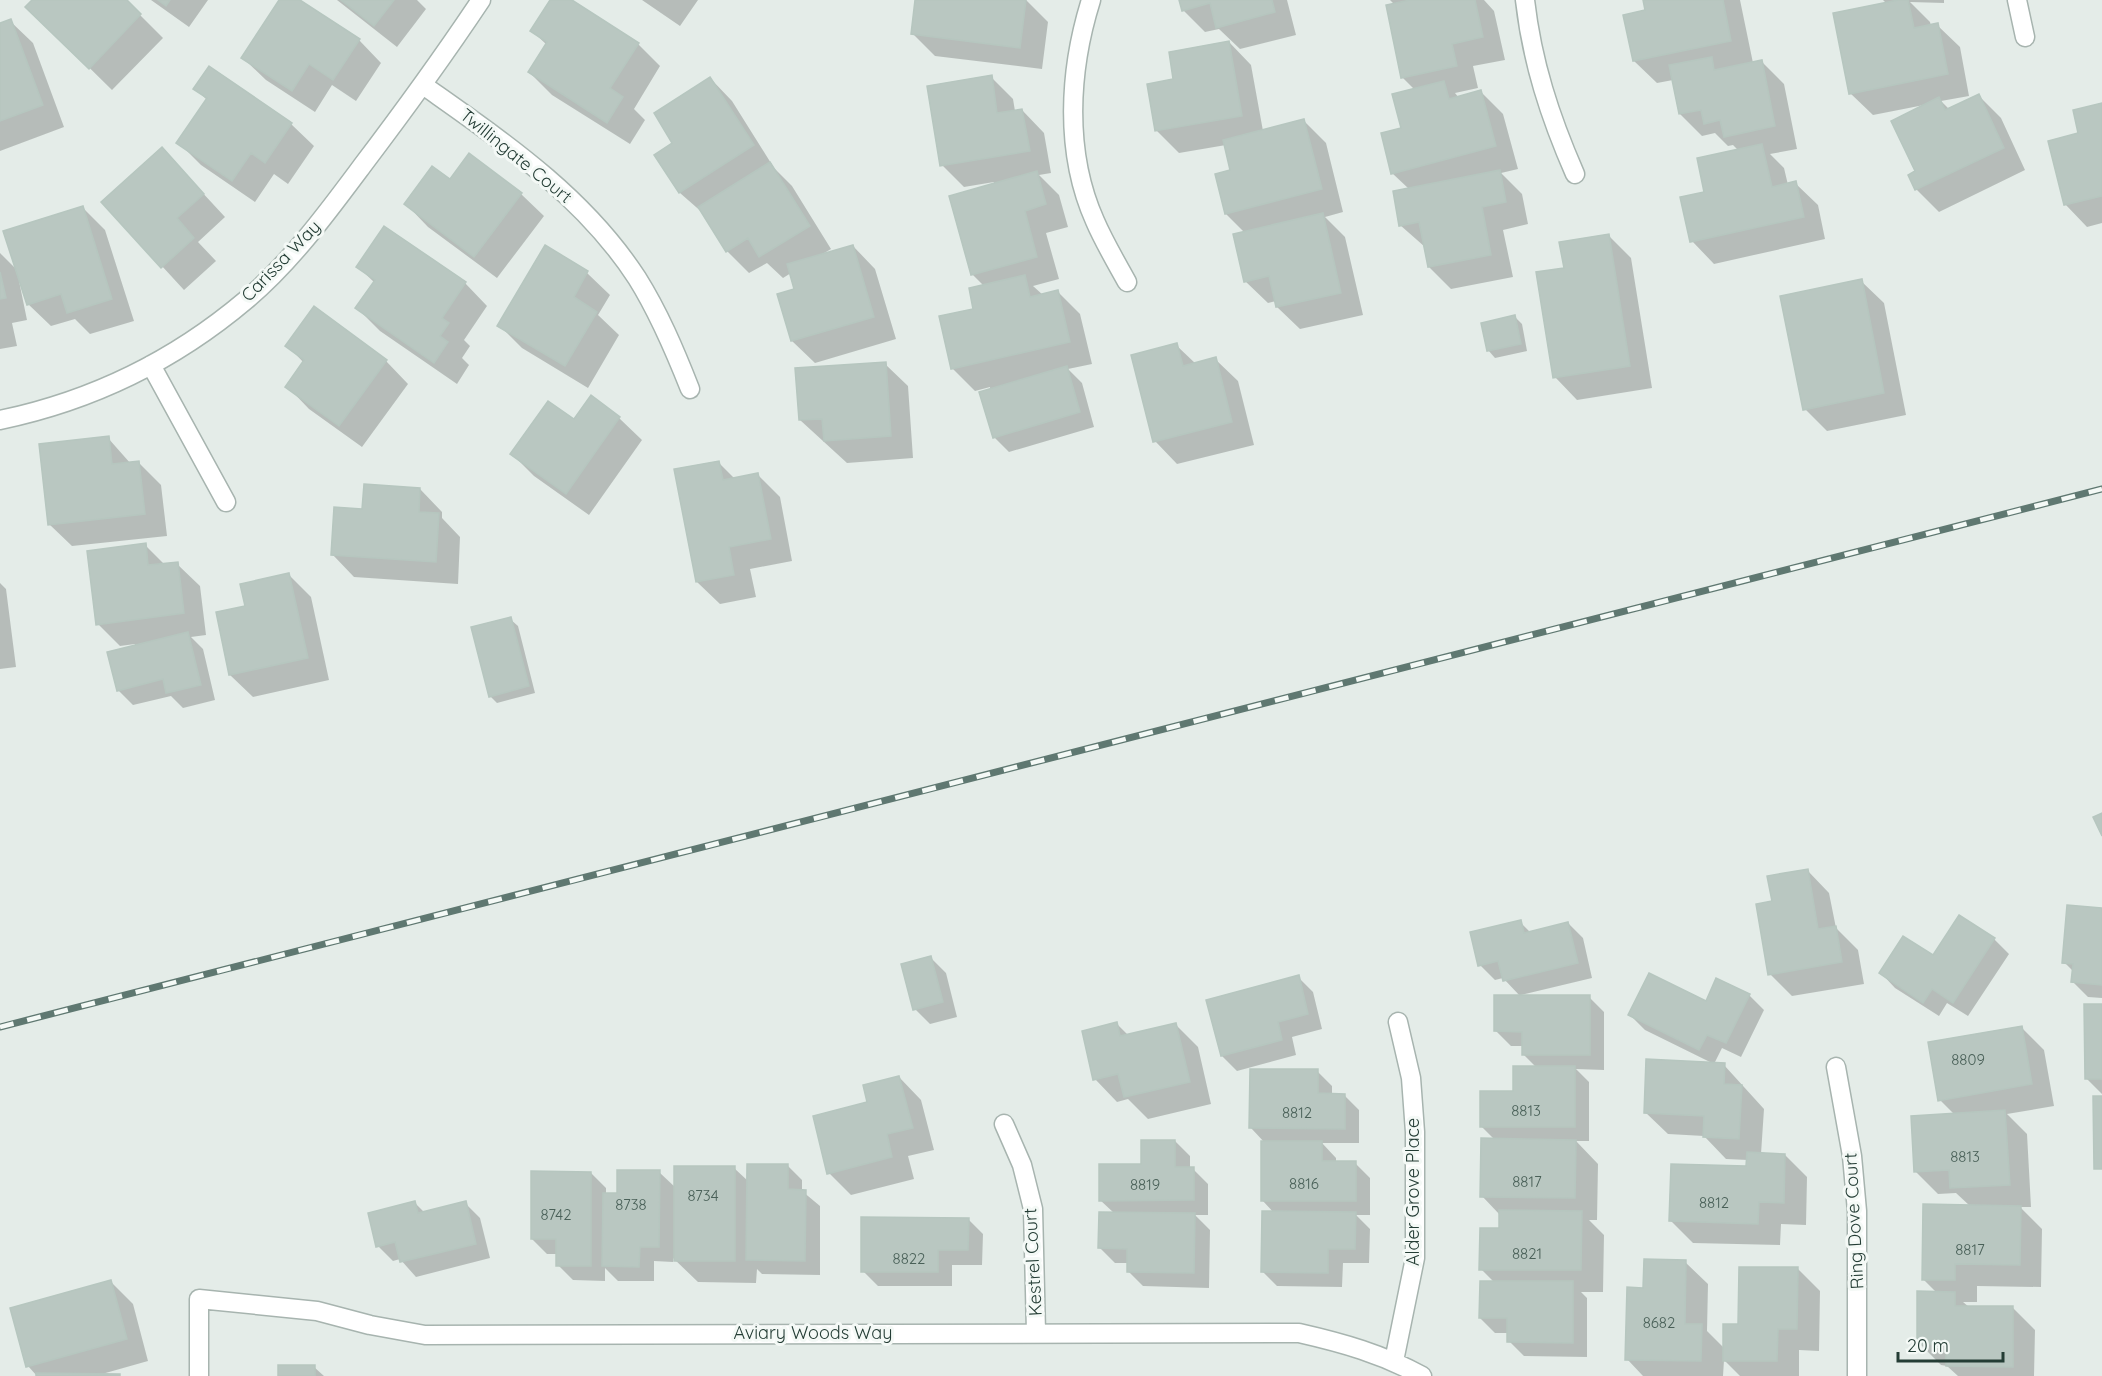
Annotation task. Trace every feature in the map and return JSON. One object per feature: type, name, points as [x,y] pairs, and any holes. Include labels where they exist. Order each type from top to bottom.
[{"type":"street","name":"Carissa Way","points":[[0,420],[37,412],[79,398],[151,365],[183,346],[237,307],[274,273],[329,211],[423,85],[481,0]]},
{"type":"street","points":[[1091,0],[1075,66],[1073,106],[1076,144],[1082,182],[1094,219],[1127,282]]},
{"type":"street","points":[[1525,0],[1538,76],[1550,116],[1575,174]]},
{"type":"street","points":[[2018,0],[2025,37]]},
{"type":"street","name":"Twillingate Court","points":[[423,85],[520,155],[554,183],[598,228],[636,277],[658,313],[690,389]]},
{"type":"street","points":[[151,365],[226,502]]},
{"type":"street","name":"Alder Grove Place","points":[[1394,1361],[1415,1258],[1414,1121],[1411,1078],[1398,1022]]},
{"type":"street","name":"Ring Dove Court","points":[[1836,1067],[1852,1156],[1857,1211],[1857,1376]]},
{"type":"street","name":"Kestrel Court","points":[[1004,1124],[1022,1165],[1033,1209],[1036,1332]]},
{"type":"street","name":"Aviary Woods Way","points":[[199,1376],[198,1299],[317,1311],[425,1335],[1299,1333],[1353,1345],[1394,1361],[1422,1376]]},
{"type":"building","points":[[32,0],[127,0],[141,14],[89,69],[25,7]]},
{"type":"building","points":[[158,0],[170,0],[166,6]]},
{"type":"building","points":[[279,0],[300,0],[360,39],[333,80],[309,64],[292,91],[241,58]]},
{"type":"building","points":[[341,0],[394,0],[374,26]]},
{"type":"building","points":[[550,0],[572,0],[639,43],[610,88],[623,97],[607,123],[528,72],[547,42],[530,31]]},
{"type":"building","points":[[915,0],[1026,0],[1020,48],[911,34]]},
{"type":"building","points":[[1179,0],[1272,0],[1275,12],[1216,28],[1210,3],[1182,11]]},
{"type":"building","points":[[1410,0],[1475,0],[1483,37],[1452,44],[1457,66],[1401,78],[1386,5]]},
{"type":"building","points":[[1643,0],[1723,0],[1731,41],[1633,61],[1623,15],[1645,10]]},
{"type":"building","points":[[1908,0],[1914,28],[1938,23],[1948,74],[1849,94],[1833,13]]},
{"type":"building","points":[[11,19],[43,105],[0,121],[0,23]]},
{"type":"building","points":[[1229,41],[1242,116],[1155,131],[1147,84],[1173,79],[1169,52]]},
{"type":"building","points":[[1712,57],[1714,70],[1762,60],[1775,126],[1724,137],[1720,120],[1704,124],[1701,110],[1679,114],[1669,65]]},
{"type":"building","points":[[209,66],[292,123],[265,163],[251,153],[232,181],[176,143],[207,98],[193,89]]},
{"type":"building","points":[[992,75],[997,113],[1022,109],[1030,151],[940,166],[927,86]]},
{"type":"building","points":[[710,77],[754,145],[679,193],[654,155],[672,143],[654,113]]},
{"type":"building","points":[[1444,81],[1449,99],[1481,90],[1496,146],[1391,174],[1381,133],[1401,128],[1392,94]]},
{"type":"building","points":[[1979,94],[2004,148],[1915,190],[1908,175],[1915,171],[1891,121],[1939,97],[1945,110]]},
{"type":"building","points":[[2102,103],[2102,196],[2064,205],[2048,141],[2078,133],[2073,110]]},
{"type":"building","points":[[1304,119],[1322,189],[1225,214],[1215,174],[1230,170],[1223,140]]},
{"type":"building","points":[[1762,144],[1772,187],[1796,181],[1804,217],[1690,242],[1680,197],[1704,192],[1697,158]]},
{"type":"building","points":[[162,147],[204,194],[177,218],[194,238],[161,268],[101,202]]},
{"type":"building","points":[[469,153],[522,193],[474,257],[404,204],[432,166],[450,179]]},
{"type":"building","points":[[770,162],[810,226],[759,257],[748,238],[726,252],[698,207]]},
{"type":"building","points":[[1500,170],[1506,202],[1482,207],[1491,255],[1428,267],[1419,222],[1399,226],[1393,191]]},
{"type":"building","points":[[1037,171],[1046,204],[1025,211],[1037,257],[971,275],[949,196]]},
{"type":"building","points":[[83,206],[112,299],[67,313],[61,294],[27,305],[3,231]]},
{"type":"building","points":[[1323,213],[1341,293],[1276,307],[1269,276],[1244,282],[1233,234]]},
{"type":"building","points":[[384,226],[466,282],[442,318],[449,323],[440,336],[448,342],[434,363],[355,308],[375,280],[356,267]]},
{"type":"building","points":[[1609,234],[1630,366],[1553,378],[1536,272],[1564,268],[1559,242]]},
{"type":"building","points":[[545,245],[588,271],[574,297],[597,312],[565,366],[497,326]]},
{"type":"building","points":[[853,245],[874,317],[791,341],[777,294],[794,289],[787,264]]},
{"type":"building","points":[[0,272],[6,298],[0,299]]},
{"type":"building","points":[[1025,275],[1030,297],[1058,290],[1070,342],[951,369],[939,316],[973,309],[969,288]]},
{"type":"building","points":[[1862,279],[1884,393],[1803,410],[1780,296]]},
{"type":"building","points":[[314,306],[387,360],[339,426],[285,387],[304,360],[285,346]]},
{"type":"building","points":[[1515,315],[1521,344],[1487,351],[1481,323]]},
{"type":"building","points":[[1177,343],[1183,366],[1216,357],[1232,422],[1153,442],[1131,355]]},
{"type":"building","points":[[886,362],[891,436],[824,441],[822,419],[799,420],[795,368]]},
{"type":"building","points":[[1067,366],[1080,412],[993,438],[979,392]]},
{"type":"building","points":[[591,395],[620,417],[566,494],[510,454],[548,401],[574,419]]},
{"type":"building","points":[[109,436],[112,464],[139,461],[145,514],[48,525],[39,444]]},
{"type":"building","points":[[719,461],[723,480],[758,473],[771,539],[729,547],[734,575],[696,582],[674,469]]},
{"type":"building","points":[[364,484],[420,488],[419,512],[439,513],[436,562],[331,555],[334,507],[362,509]]},
{"type":"building","points":[[146,543],[148,565],[178,562],[184,613],[96,625],[87,551]]},
{"type":"building","points":[[289,573],[308,658],[229,675],[216,612],[245,606],[240,584]]},
{"type":"building","points":[[511,617],[529,686],[489,697],[471,627]]},
{"type":"building","points":[[188,632],[201,685],[166,693],[163,679],[117,691],[107,652]]},
{"type":"building","points":[[2102,813],[2102,836],[2093,817]]},
{"type":"building","points":[[1808,869],[1818,929],[1836,926],[1842,962],[1768,975],[1756,904],[1772,901],[1767,876]]},
{"type":"building","points":[[2067,905],[2102,908],[2102,985],[2071,982],[2073,964],[2062,963]]},
{"type":"building","points":[[1959,915],[1995,938],[1953,1003],[1932,989],[1923,1003],[1879,973],[1903,936],[1933,955]]},
{"type":"building","points":[[1521,920],[1524,933],[1568,922],[1578,963],[1503,981],[1498,961],[1478,966],[1470,932]]},
{"type":"building","points":[[931,956],[943,1002],[913,1010],[901,964]]},
{"type":"building","points":[[1649,973],[1706,1001],[1716,978],[1750,994],[1726,1043],[1707,1035],[1699,1050],[1628,1015]]},
{"type":"building","points":[[1299,975],[1308,1014],[1278,1022],[1282,1040],[1221,1056],[1206,1000]]},
{"type":"building","points":[[1494,995],[1590,995],[1590,1055],[1522,1055],[1522,1032],[1494,1031]]},
{"type":"building","points":[[2084,1004],[2102,1004],[2102,1079],[2085,1079]]},
{"type":"building","points":[[1117,1022],[1120,1036],[1176,1023],[1190,1082],[1124,1097],[1118,1074],[1093,1080],[1082,1031]]},
{"type":"building","points":[[2022,1026],[2032,1084],[1938,1101],[1928,1042]]},
{"type":"building","points":[[1646,1059],[1725,1063],[1724,1084],[1742,1085],[1739,1139],[1703,1137],[1704,1116],[1644,1113]]},
{"type":"building","points":[[1513,1066],[1575,1066],[1575,1127],[1480,1127],[1480,1091],[1513,1091]]},
{"type":"building","points":[[1250,1069],[1318,1069],[1318,1093],[1345,1094],[1345,1129],[1249,1128]]},
{"type":"building","points":[[899,1076],[913,1128],[887,1134],[892,1157],[827,1174],[813,1116],[867,1102],[863,1085]]},
{"type":"building","points":[[2093,1096],[2102,1096],[2102,1169],[2094,1169]]},
{"type":"building","points":[[2005,1110],[2010,1185],[1950,1188],[1949,1170],[1914,1172],[1911,1116]]},
{"type":"building","points":[[1481,1138],[1576,1140],[1575,1198],[1480,1197]]},
{"type":"building","points":[[1141,1140],[1175,1140],[1175,1167],[1194,1167],[1194,1200],[1099,1201],[1099,1164],[1141,1164]]},
{"type":"building","points":[[1261,1141],[1322,1141],[1322,1161],[1356,1161],[1356,1201],[1261,1201]]},
{"type":"building","points":[[1747,1152],[1785,1154],[1784,1203],[1759,1202],[1758,1224],[1669,1221],[1671,1164],[1746,1166]]},
{"type":"building","points":[[747,1164],[788,1164],[788,1189],[806,1190],[805,1261],[746,1260]]},
{"type":"building","points":[[674,1166],[735,1166],[735,1261],[674,1261]]},
{"type":"building","points":[[617,1170],[660,1170],[659,1247],[640,1247],[639,1267],[602,1266],[603,1193],[617,1193]]},
{"type":"building","points":[[531,1171],[591,1172],[591,1266],[556,1266],[556,1239],[531,1239]]},
{"type":"building","points":[[415,1201],[418,1213],[466,1201],[476,1244],[400,1262],[395,1242],[376,1247],[368,1213]]},
{"type":"building","points":[[1923,1204],[2021,1206],[2020,1265],[1955,1264],[1955,1280],[1922,1280]]},
{"type":"building","points":[[1499,1210],[1582,1211],[1581,1270],[1479,1270],[1480,1228],[1499,1228]]},
{"type":"building","points":[[1262,1211],[1356,1212],[1355,1249],[1328,1249],[1328,1273],[1261,1272]]},
{"type":"building","points":[[1099,1212],[1195,1213],[1194,1273],[1127,1272],[1127,1249],[1098,1248]]},
{"type":"building","points":[[861,1217],[969,1218],[968,1250],[938,1250],[938,1272],[861,1272]]},
{"type":"building","points":[[1644,1259],[1686,1260],[1685,1324],[1702,1324],[1701,1361],[1625,1360],[1627,1287],[1643,1288]]},
{"type":"building","points":[[1739,1267],[1798,1267],[1797,1329],[1778,1329],[1777,1361],[1723,1361],[1723,1324],[1738,1324]]},
{"type":"building","points":[[111,1280],[127,1339],[26,1367],[10,1308]]},
{"type":"building","points":[[1480,1281],[1573,1281],[1573,1343],[1507,1342],[1507,1318],[1479,1318]]},
{"type":"building","points":[[1917,1291],[1955,1292],[1955,1306],[2013,1306],[2013,1367],[1946,1366],[1946,1344],[1917,1344]]},
{"type":"building","points":[[278,1365],[315,1365],[315,1376],[278,1376]]},
{"type":"building","points":[[36,1373],[120,1374],[120,1376],[36,1376]]},
{"type":"railway","points":[[0,1027],[2102,489]]}]
